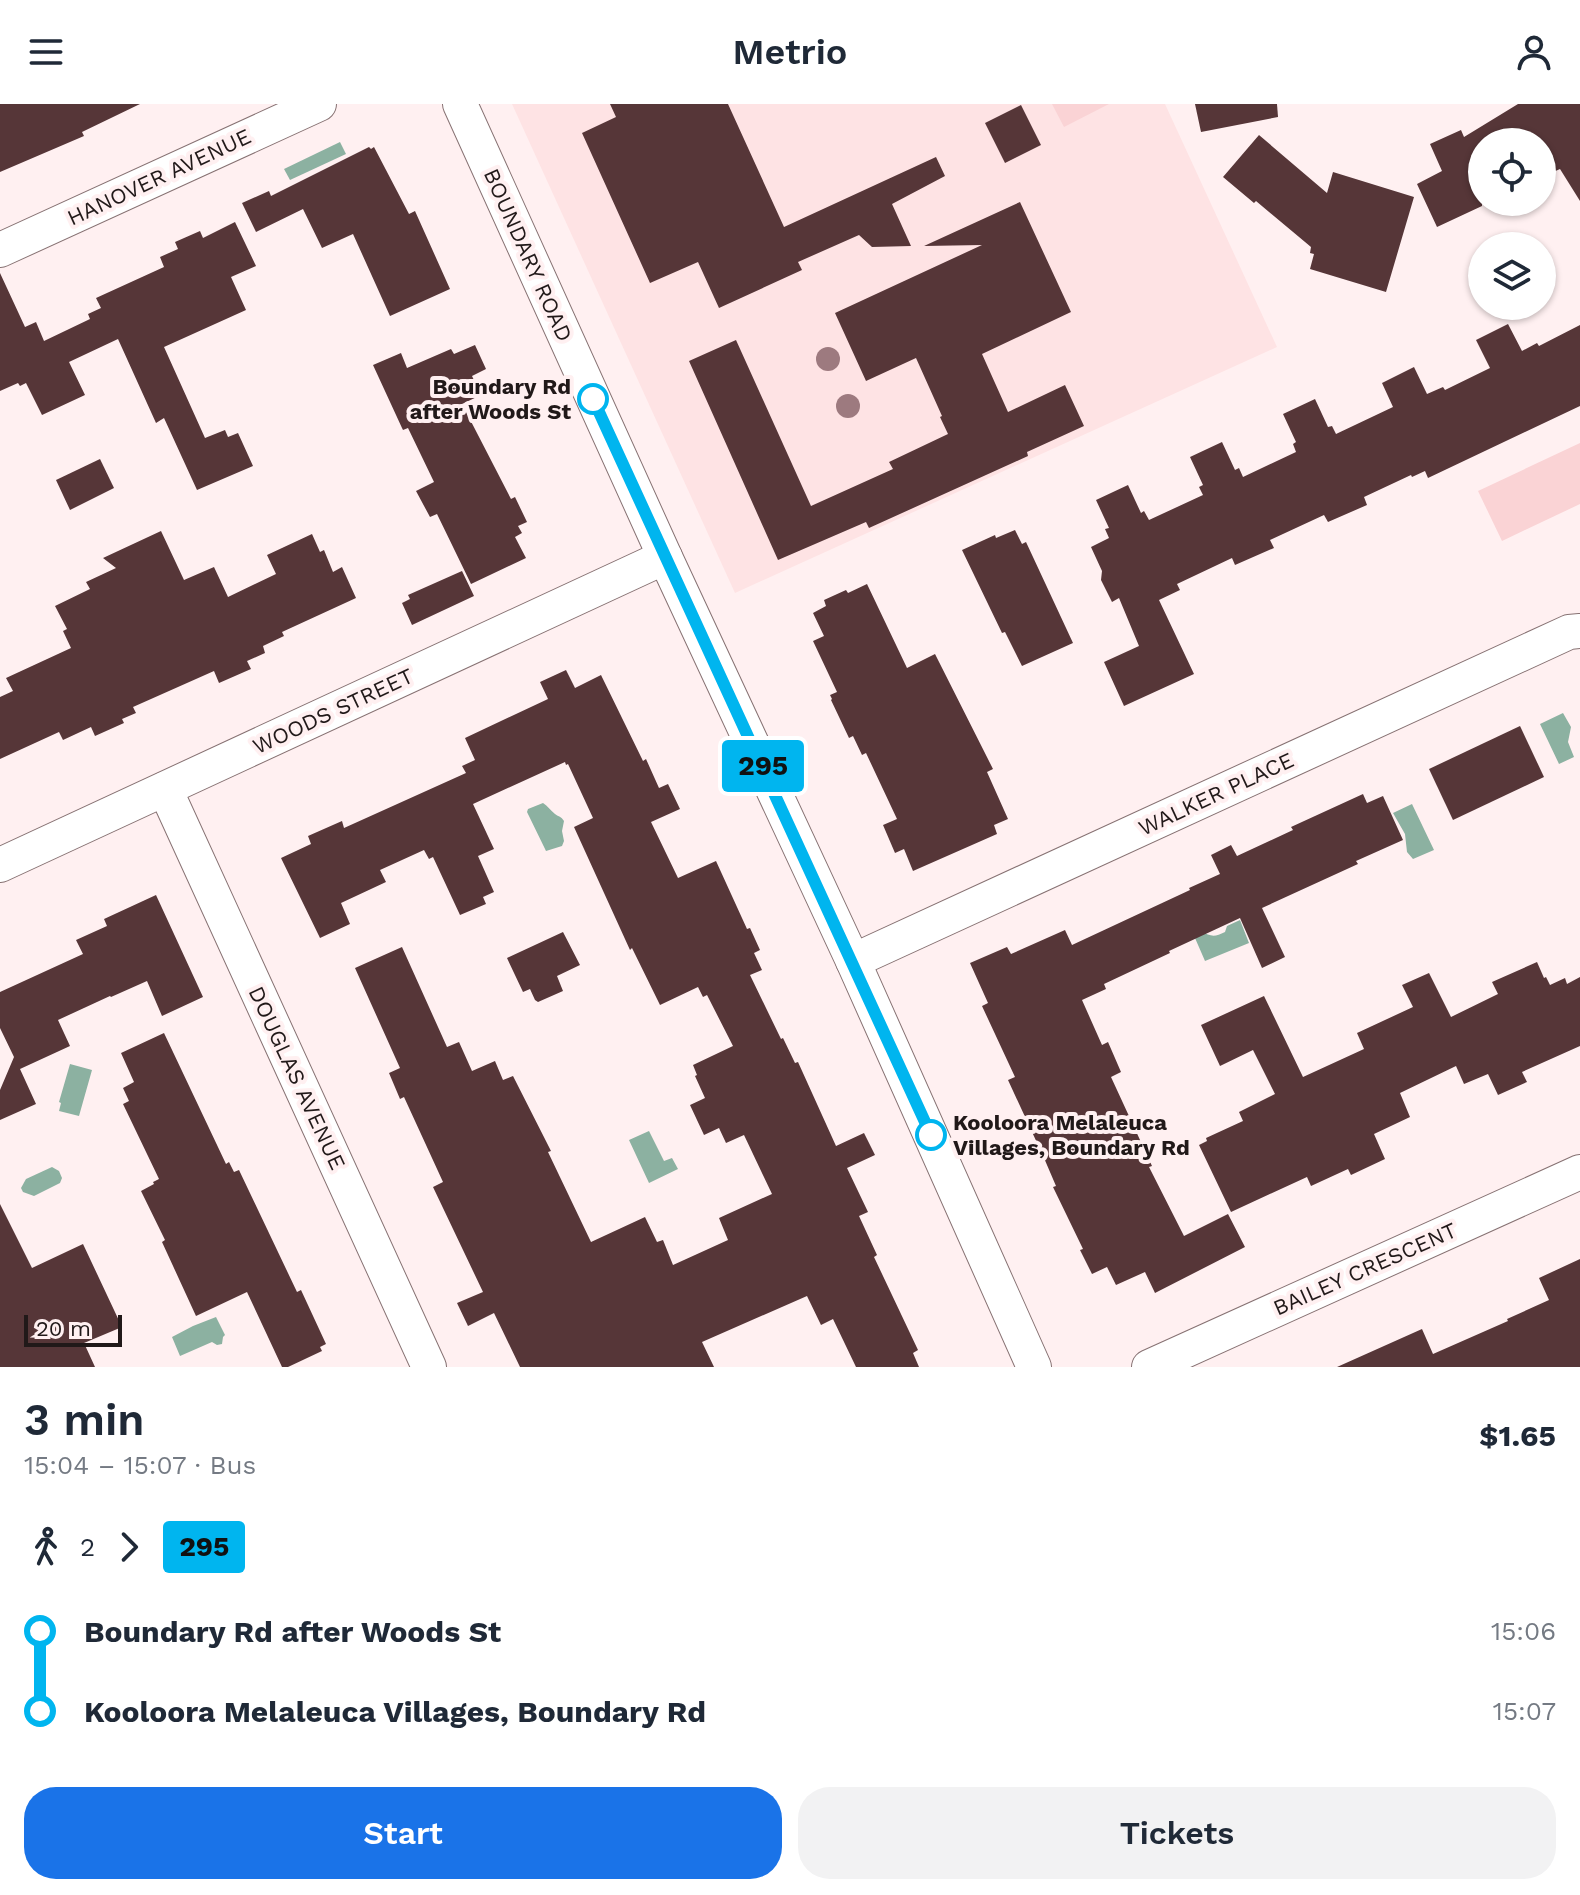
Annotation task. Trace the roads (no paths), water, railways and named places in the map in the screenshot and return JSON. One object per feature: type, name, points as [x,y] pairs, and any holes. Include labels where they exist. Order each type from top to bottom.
[{"type":"street","name":"HANOVER AVENUE","points":[[0,250],[319,104]]},
{"type":"street","name":"BOUNDARY ROAD","points":[[460,104],[665,557],[853,961],[1034,1367]]},
{"type":"street","name":"WOODS STREET","points":[[0,865],[665,557]]},
{"type":"street","name":"WALKER PLACE","points":[[853,961],[1569,632],[1580,631]]},
{"type":"street","name":"DOUGLAS AVENUE","points":[[165,789],[429,1367]]},
{"type":"street","name":"BAILEY CRESCENT","points":[[1149,1367],[1580,1172]]},
{"type":"place","name":"Boundary Rd after Woods St","points":[[593,399]]},
{"type":"place","name":"Kooloora Melaleuca Villages, Boundary Rd","points":[[931,1135]]}]
